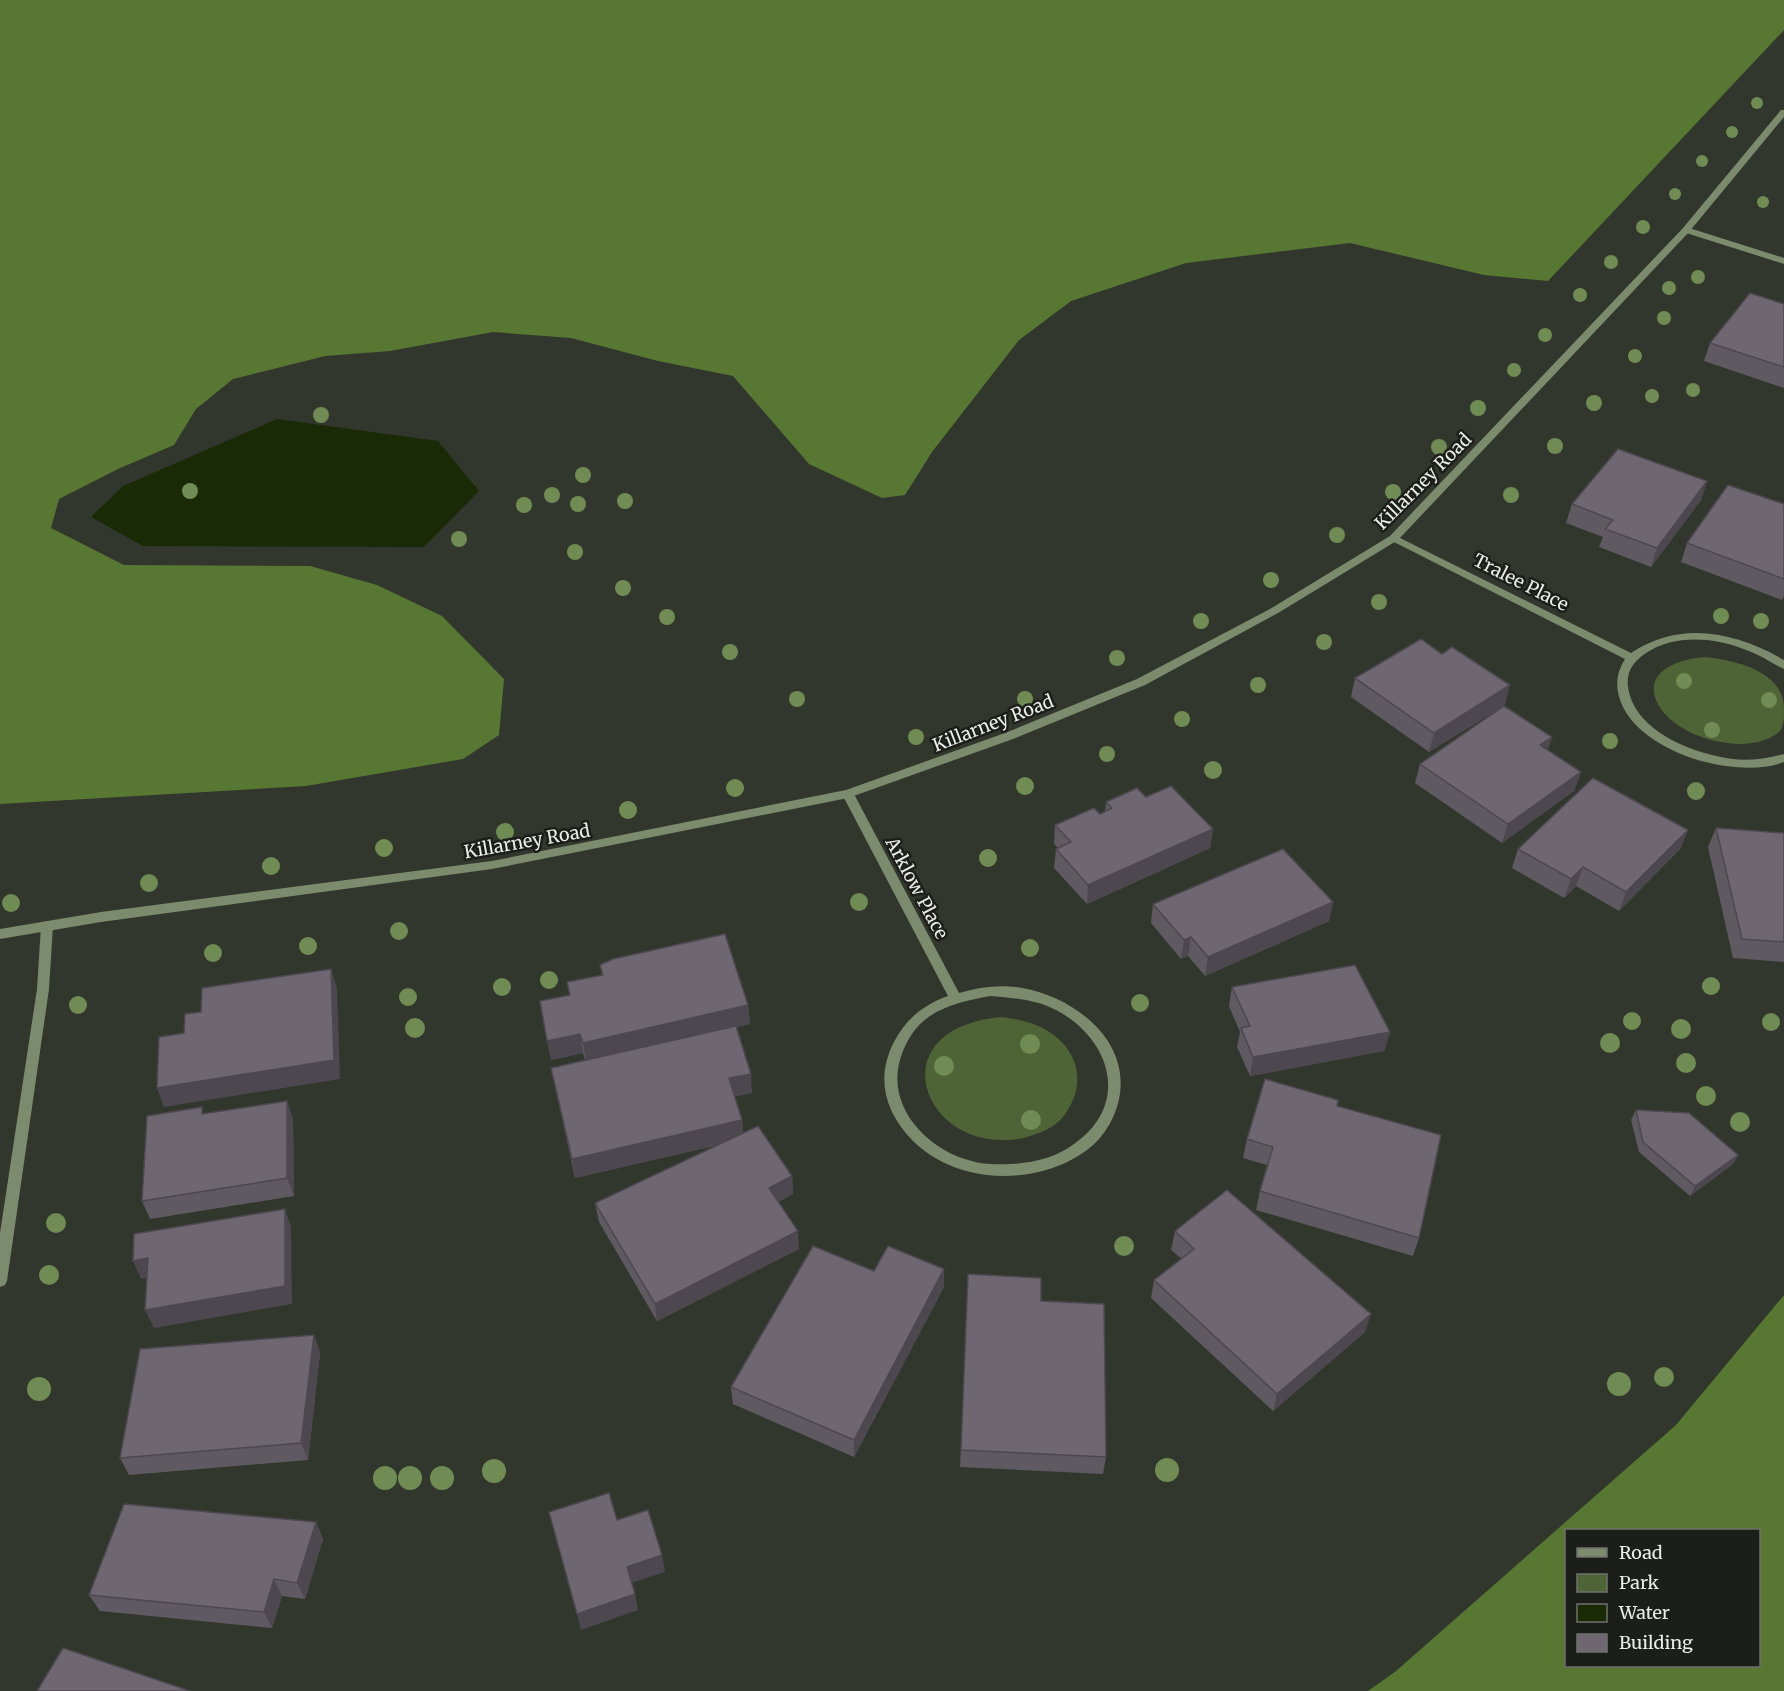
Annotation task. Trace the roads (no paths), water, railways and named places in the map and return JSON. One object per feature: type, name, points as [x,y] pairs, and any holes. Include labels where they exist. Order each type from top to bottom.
[{"type":"street","name":"Killarney Road","points":[[0,934],[492,866],[848,794],[1009,736],[1141,682],[1274,611],[1394,538],[1686,230],[1784,112]]},
{"type":"street","points":[[1686,230],[1784,261]]},
{"type":"street","name":"Tralee Place","points":[[1394,538],[1632,658]]},
{"type":"street","points":[[1784,665],[1768,655],[1738,643],[1706,637],[1676,638],[1651,645],[1632,658],[1622,675],[1623,695],[1634,717],[1655,736],[1683,751],[1716,761],[1750,764],[1784,758]]},
{"type":"street","name":"Arklow Place","points":[[848,794],[955,998]]},
{"type":"street","points":[[0,1281],[43,989],[46,926]]},
{"type":"street","points":[[990,991],[1026,994],[1059,1005],[1088,1024],[1107,1049],[1116,1078],[1111,1107],[1096,1134],[1070,1156],[1035,1168],[996,1171],[959,1163],[926,1145],[903,1122],[890,1093],[890,1063],[902,1035],[925,1013],[955,998],[990,991]]},
{"type":"water","points":[[277,419],[438,441],[479,491],[424,547],[143,546],[91,517],[123,486]]}]
